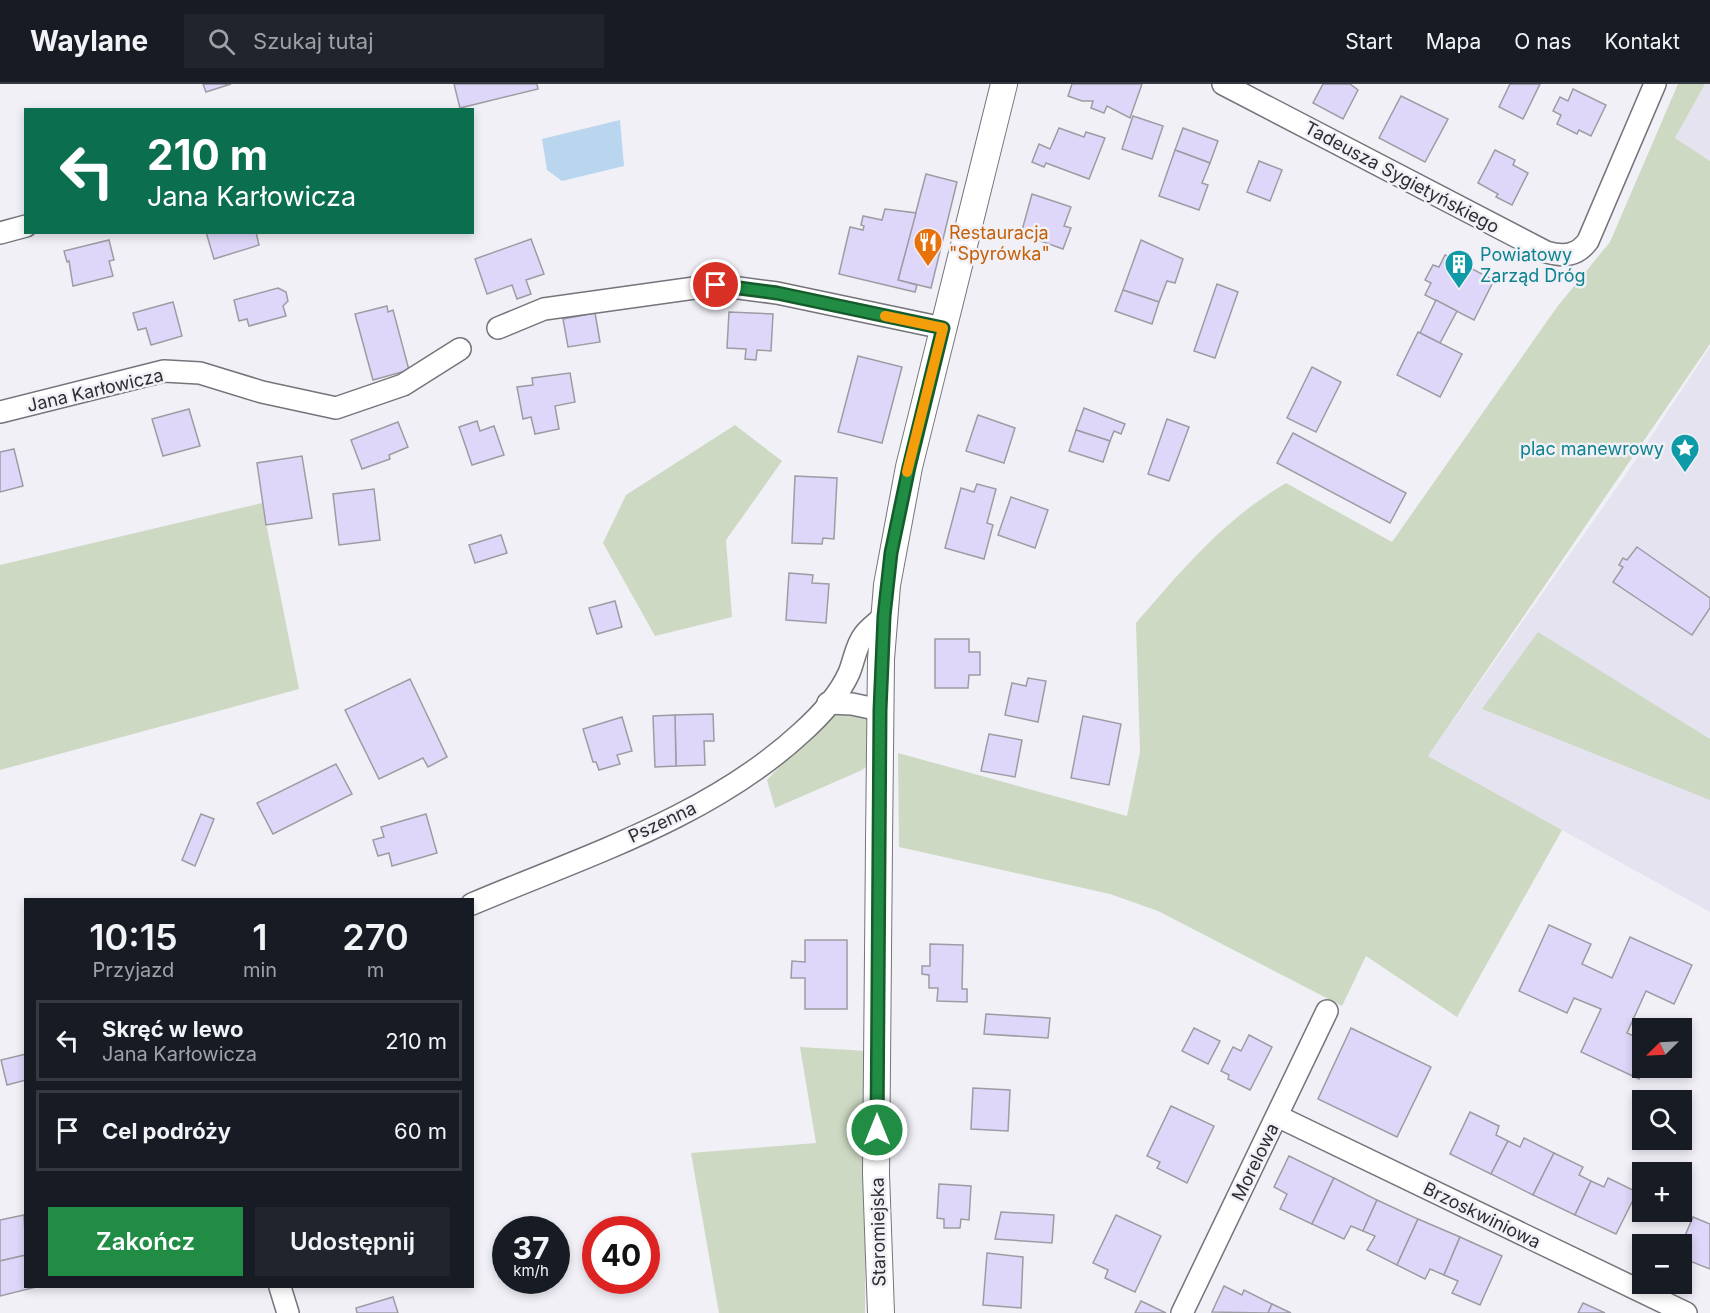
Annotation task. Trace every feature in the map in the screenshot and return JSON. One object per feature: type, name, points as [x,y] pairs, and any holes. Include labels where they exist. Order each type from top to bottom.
[{"type":"street","name":"Staromiejska","points":[[881,1313],[876,1174],[880,710],[884,616],[891,553],[906,478],[1004,84]]},
{"type":"street","name":"Tadeusza Sygietyńskiego","points":[[1234,87],[1546,252],[1560,256],[1581,251],[1588,241],[1655,84]]},
{"type":"street","points":[[0,233],[24,227]]},
{"type":"street","points":[[498,328],[544,309],[716,285],[777,293],[943,328]]},
{"type":"street","name":"Jana Karłowicza","points":[[0,412],[164,371],[200,373],[262,392],[336,408],[403,385],[460,350]]},
{"type":"street","name":"Pszenna","points":[[474,903],[675,818],[730,787],[777,754],[828,703],[848,675],[864,635],[884,616]]},
{"type":"street","points":[[828,703],[852,704],[880,710]]},
{"type":"street","name":"Morelowa","points":[[1182,1313],[1327,1011]]},
{"type":"street","name":"Brzoskwiniowa","points":[[1277,1116],[1686,1313]]},
{"type":"street","points":[[280,1288],[288,1313]]},
{"type":"shaded area","points":[[1705,84],[1710,84],[1710,161],[1675,138]]},
{"type":"shaded area","points":[[1710,347],[1710,912],[1428,756],[1629,470]]},
{"type":"green space","points":[[1678,84],[1705,84],[1675,138],[1710,161],[1710,344],[1428,756],[1562,830],[1457,1017],[1366,956],[1342,1006],[1158,911],[1110,894],[899,847],[898,753],[1127,816],[1140,752],[1136,623],[1223,529],[1263,497],[1286,483],[1392,542],[1557,307],[1610,242]]},
{"type":"green space","points":[[735,425],[782,461],[726,540],[732,617],[655,636],[603,543],[626,495]]},
{"type":"green space","points":[[262,503],[299,689],[0,770],[0,565]]},
{"type":"green space","points":[[1538,632],[1710,739],[1710,800],[1482,709]]},
{"type":"green space","points":[[830,714],[871,714],[872,763],[860,771],[775,808],[767,780]]},
{"type":"green space","points":[[800,1047],[867,1051],[865,1313],[719,1313],[691,1153],[816,1143]]},
{"type":"water","points":[[620,120],[624,166],[562,181],[547,170],[542,139]]},
{"type":"building","points":[[203,84],[231,84],[206,92]]},
{"type":"building","points":[[454,84],[537,84],[538,89],[460,108]]},
{"type":"building","points":[[1072,84],[1142,84],[1130,118],[1107,106],[1104,113],[1091,108],[1093,101],[1082,101],[1068,96]]},
{"type":"building","points":[[1323,84],[1350,84],[1358,90],[1343,119],[1313,103]]},
{"type":"building","points":[[1510,84],[1540,84],[1523,119],[1499,107]]},
{"type":"building","points":[[1573,89],[1606,105],[1591,136],[1579,130],[1577,134],[1557,124],[1561,115],[1553,111],[1560,97],[1568,101]]},
{"type":"building","points":[[1401,96],[1448,119],[1425,162],[1379,138]]},
{"type":"building","points":[[1133,116],[1163,126],[1152,159],[1122,149]]},
{"type":"building","points":[[1059,128],[1084,137],[1086,132],[1105,138],[1089,179],[1046,163],[1044,167],[1032,162],[1039,144],[1050,149]]},
{"type":"building","points":[[1183,128],[1218,141],[1210,163],[1175,150]]},
{"type":"building","points":[[1175,150],[1210,163],[1202,183],[1208,185],[1199,210],[1159,196]]},
{"type":"building","points":[[1495,150],[1515,160],[1513,165],[1528,173],[1512,205],[1496,197],[1498,194],[1478,183]]},
{"type":"building","points":[[1259,161],[1282,170],[1270,201],[1247,192]]},
{"type":"building","points":[[926,174],[957,182],[931,288],[898,280]]},
{"type":"building","points":[[1032,194],[1071,207],[1064,226],[1071,228],[1063,249],[1021,234]]},
{"type":"building","points":[[885,209],[916,213],[898,280],[917,285],[915,292],[839,274],[850,227],[863,230],[864,226],[861,225],[863,216],[882,220]]},
{"type":"building","points":[[207,234],[256,234],[259,245],[214,259]]},
{"type":"building","points":[[531,239],[544,274],[526,280],[531,294],[517,299],[512,285],[487,294],[475,259]]},
{"type":"building","points":[[109,240],[114,260],[109,261],[113,276],[73,286],[69,261],[67,262],[64,251]]},
{"type":"building","points":[[1141,240],[1183,259],[1175,283],[1167,281],[1159,302],[1123,290]]},
{"type":"building","name":"Powiatowy Zarząd Dróg","points":[[1445,255],[1494,280],[1474,320],[1425,295],[1431,283],[1425,280],[1433,265],[1439,267]]},
{"type":"building","points":[[1217,284],[1238,292],[1215,358],[1194,351]]},
{"type":"building","points":[[278,288],[286,292],[288,301],[283,306],[286,316],[249,326],[247,319],[239,321],[234,300]]},
{"type":"building","points":[[1123,290],[1159,302],[1152,324],[1115,311]]},
{"type":"building","points":[[1436,300],[1457,311],[1440,343],[1420,333]]},
{"type":"building","points":[[173,302],[182,336],[151,345],[146,328],[138,330],[133,313]]},
{"type":"building","points":[[387,306],[388,312],[393,310],[409,370],[373,380],[355,314]]},
{"type":"building","points":[[729,312],[773,314],[771,351],[757,350],[756,360],[745,359],[746,349],[727,348]]},
{"type":"building","points":[[595,313],[600,342],[568,347],[563,319]]},
{"type":"building","points":[[1418,332],[1462,354],[1440,397],[1397,375]]},
{"type":"building","points":[[858,356],[902,367],[882,443],[838,432]]},
{"type":"building","points":[[1312,367],[1341,382],[1316,432],[1287,418]]},
{"type":"building","points":[[570,373],[575,402],[555,406],[559,429],[535,434],[531,417],[523,419],[517,387],[533,385],[532,378]]},
{"type":"building","points":[[1084,408],[1125,424],[1121,434],[1114,431],[1110,441],[1076,430]]},
{"type":"building","points":[[189,409],[200,446],[163,456],[152,419]]},
{"type":"building","points":[[978,415],[1015,428],[1004,463],[966,451]]},
{"type":"building","points":[[1167,419],[1189,427],[1169,481],[1148,474]]},
{"type":"building","points":[[477,421],[480,431],[494,426],[504,455],[472,465],[459,427]]},
{"type":"building","points":[[398,422],[408,447],[389,455],[390,459],[362,469],[351,440]]},
{"type":"building","points":[[1076,430],[1110,441],[1103,462],[1069,451]]},
{"type":"building","points":[[1293,433],[1406,493],[1390,523],[1277,463]]},
{"type":"building","points":[[14,449],[23,486],[0,492],[0,452]]},
{"type":"building","points":[[302,456],[312,518],[266,525],[257,463]]},
{"type":"building","points":[[795,476],[837,478],[834,539],[823,538],[822,544],[792,543]]},
{"type":"building","points":[[977,484],[996,489],[987,523],[993,525],[984,559],[945,548],[961,488],[974,492]]},
{"type":"building","points":[[374,489],[380,540],[339,545],[333,494]]},
{"type":"building","points":[[1011,497],[1048,510],[1035,548],[998,535]]},
{"type":"building","points":[[501,535],[507,553],[475,563],[469,545]]},
{"type":"building","points":[[1637,547],[1710,598],[1710,608],[1692,635],[1613,582],[1623,567],[1619,565],[1623,558],[1627,560]]},
{"type":"building","points":[[789,573],[813,575],[812,583],[829,584],[826,623],[786,620]]},
{"type":"building","points":[[615,601],[622,627],[597,634],[589,608]]},
{"type":"building","points":[[935,639],[969,639],[969,652],[980,652],[980,675],[969,675],[968,688],[935,688]]},
{"type":"building","points":[[1028,678],[1046,681],[1038,722],[1005,715],[1012,683],[1026,686]]},
{"type":"building","points":[[410,679],[447,757],[428,767],[423,758],[379,779],[345,710]]},
{"type":"building","points":[[713,714],[714,741],[704,741],[705,765],[676,766],[675,715]]},
{"type":"building","points":[[675,715],[676,766],[655,767],[653,716]]},
{"type":"building","points":[[1083,716],[1121,724],[1109,785],[1071,778]]},
{"type":"building","points":[[622,717],[632,751],[617,755],[620,764],[599,770],[596,762],[593,762],[583,729]]},
{"type":"building","points":[[989,734],[1022,740],[1015,777],[981,771]]},
{"type":"building","points":[[336,764],[352,794],[273,834],[257,803]]},
{"type":"building","points":[[201,814],[214,819],[195,866],[182,860]]},
{"type":"building","points":[[426,814],[437,853],[392,866],[389,853],[378,856],[373,840],[384,837],[381,827]]},
{"type":"building","points":[[1549,925],[1591,944],[1582,964],[1612,978],[1630,937],[1692,965],[1674,1004],[1646,991],[1627,1033],[1632,1035],[1632,1076],[1581,1052],[1601,1009],[1574,998],[1567,1013],[1519,991]]},
{"type":"building","points":[[805,940],[847,940],[847,1009],[805,1009],[805,978],[791,978],[792,961],[805,962]]},
{"type":"building","points":[[930,944],[963,945],[962,989],[967,989],[967,1002],[937,1001],[938,988],[929,988],[929,975],[922,974],[922,966],[930,966]]},
{"type":"building","points":[[986,1014],[1050,1018],[1048,1038],[984,1034]]},
{"type":"building","points":[[1194,1028],[1220,1041],[1208,1064],[1182,1051]]},
{"type":"building","points":[[1351,1028],[1431,1067],[1397,1137],[1318,1099]]},
{"type":"building","points":[[1249,1035],[1272,1047],[1250,1090],[1228,1079],[1229,1075],[1221,1071],[1233,1047],[1241,1051]]},
{"type":"building","points":[[24,1054],[24,1081],[7,1085],[1,1060]]},
{"type":"building","points":[[973,1088],[1010,1090],[1008,1131],[971,1129]]},
{"type":"building","points":[[1171,1106],[1214,1126],[1187,1183],[1157,1168],[1160,1162],[1147,1156]]},
{"type":"building","points":[[1470,1112],[1499,1126],[1496,1135],[1508,1141],[1491,1174],[1450,1154]]},
{"type":"building","points":[[1524,1138],[1554,1153],[1533,1195],[1491,1174],[1508,1141],[1520,1147]]},
{"type":"building","points":[[1554,1153],[1583,1167],[1579,1175],[1591,1181],[1575,1215],[1533,1195]]},
{"type":"building","points":[[1289,1156],[1334,1178],[1312,1224],[1280,1209],[1287,1194],[1274,1187]]},
{"type":"building","points":[[1334,1178],[1377,1200],[1363,1231],[1351,1226],[1344,1239],[1312,1224]]},
{"type":"building","points":[[1608,1178],[1632,1190],[1632,1202],[1616,1234],[1575,1215],[1591,1181],[1604,1187]]},
{"type":"building","points":[[939,1184],[971,1186],[969,1220],[961,1219],[960,1228],[944,1228],[944,1219],[937,1218]]},
{"type":"building","points":[[1377,1200],[1418,1219],[1397,1265],[1367,1250],[1375,1236],[1363,1231]]},
{"type":"building","points":[[1001,1212],[1054,1215],[1052,1243],[995,1239]]},
{"type":"building","points":[[24,1215],[24,1255],[0,1261],[0,1220]]},
{"type":"building","points":[[1116,1215],[1161,1236],[1135,1292],[1105,1278],[1108,1270],[1093,1263]]},
{"type":"building","points":[[1693,1217],[1710,1224],[1710,1269],[1692,1262],[1692,1234],[1686,1234]]},
{"type":"building","points":[[1418,1219],[1460,1237],[1444,1275],[1430,1269],[1425,1279],[1397,1265]]},
{"type":"building","points":[[1460,1237],[1502,1256],[1480,1305],[1452,1293],[1458,1281],[1444,1275]]},
{"type":"building","points":[[987,1253],[1023,1257],[1021,1308],[983,1305]]},
{"type":"building","points":[[24,1255],[24,1288],[32,1288],[0,1296],[0,1261]]},
{"type":"building","points":[[1224,1286],[1242,1295],[1244,1290],[1272,1304],[1268,1313],[1212,1312]]},
{"type":"building","points":[[393,1297],[398,1313],[357,1313],[356,1308]]},
{"type":"building","points":[[1141,1301],[1166,1313],[1135,1313]]},
{"type":"building","points":[[1583,1303],[1605,1313],[1578,1313]]},
{"type":"building","points":[[1272,1304],[1291,1313],[1268,1313]]},
{"type":"slow traffic","points":[[885,316],[943,328],[907,472]]},
{"type":"place","name":"Restauracja \"Spyrówka\"","points":[[928,268]]},
{"type":"place","name":"Powiatowy Zarząd Dróg","points":[[1459,290]]},
{"type":"place","name":"plac manewrowy","points":[[1685,474]]},
{"type":"route","points":[[716,285],[777,293],[943,328],[909,467],[886,585],[880,710],[877,1130]]}]
